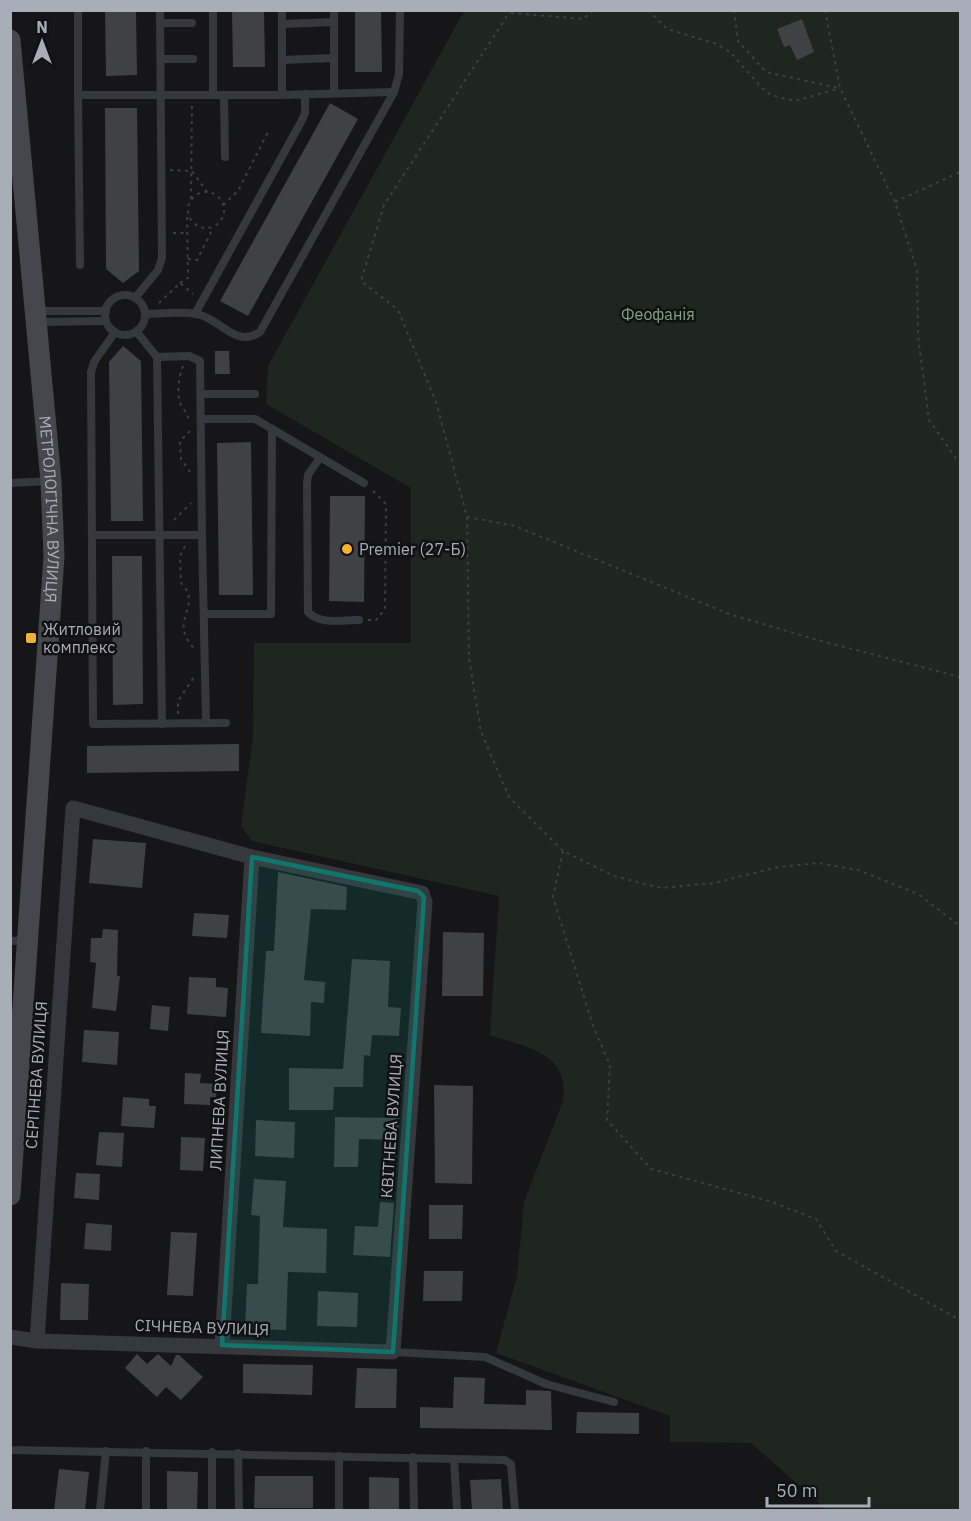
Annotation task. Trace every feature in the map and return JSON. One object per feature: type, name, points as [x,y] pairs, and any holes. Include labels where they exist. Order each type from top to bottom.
[{"type":"street","name":"МЕТРОЛОГІЧНА ВУЛИЦЯ","points":[[10,40],[51,481],[54,556],[19,941],[10,1195]]},
{"type":"street","name":"СЕРПНЕВА ВУЛИЦЯ","points":[[37,1341],[70,811],[75,807],[252,857]]},
{"type":"street","name":"КВІТНЕВА ВУЛИЦЯ","points":[[252,857],[418,891],[422,893],[425,902],[393,1352]]},
{"type":"street","name":"ЛИПНЕВА ВУЛИЦЯ","points":[[222,1345],[252,857]]},
{"type":"street","name":"СІЧНЕВА ВУЛИЦЯ","points":[[10,1337],[37,1341],[393,1352]]},
{"type":"lane","points":[[78,10],[80,265]]},
{"type":"lane","points":[[135,298],[161,266],[160,10]]},
{"type":"lane","points":[[213,10],[213,95]]},
{"type":"lane","points":[[282,10],[282,95]]},
{"type":"lane","points":[[334,10],[334,93]]},
{"type":"lane","points":[[145,314],[195,314],[239,337],[253,337],[260,332],[394,92],[399,74],[400,10]]},
{"type":"lane","points":[[282,24],[334,22]]},
{"type":"lane","points":[[160,23],[192,23]]},
{"type":"lane","points":[[282,60],[334,58]]},
{"type":"lane","points":[[161,59],[193,59]]},
{"type":"lane","points":[[78,95],[282,95],[394,92]]},
{"type":"lane","points":[[195,314],[301,122],[305,113],[305,94]]},
{"type":"lane","points":[[224,95],[225,157]]},
{"type":"lane","points":[[118,297],[135,298],[142,304],[145,314],[143,324],[136,332],[127,335],[115,332],[106,321],[106,311],[118,297]]},
{"type":"lane","points":[[36,316],[106,311]]},
{"type":"lane","points":[[36,316],[106,321]]},
{"type":"lane","points":[[115,332],[94,362],[91,372],[93,724],[226,723]]},
{"type":"lane","points":[[136,332],[157,357],[162,724]]},
{"type":"lane","points":[[157,357],[196,358],[202,368],[202,535],[206,723]]},
{"type":"lane","points":[[202,394],[255,394]]},
{"type":"lane","points":[[202,419],[255,419],[319,459],[364,483]]},
{"type":"lane","points":[[204,614],[271,614],[272,429]]},
{"type":"lane","points":[[319,459],[308,476],[307,484],[309,612],[314,618],[323,620],[359,620]]},
{"type":"lane","points":[[10,483],[51,481]]},
{"type":"lane","points":[[92,535],[202,535]]},
{"type":"lane","points":[[393,1352],[485,1357],[546,1384],[614,1402]]},
{"type":"lane","points":[[10,1450],[212,1452],[505,1460],[511,1464],[515,1510]]},
{"type":"lane","points":[[100,1510],[106,1451]]},
{"type":"lane","points":[[146,1451],[146,1510]]},
{"type":"lane","points":[[212,1452],[212,1510]]},
{"type":"lane","points":[[238,1453],[239,1510]]},
{"type":"lane","points":[[339,1456],[339,1510]]},
{"type":"lane","points":[[413,1457],[414,1510]]},
{"type":"lane","points":[[454,1459],[457,1510]]},
{"type":"path","points":[[594,10],[583,19],[511,12],[384,205],[362,281],[398,310],[436,402],[467,517],[469,658],[481,732],[509,796],[563,851],[614,876],[661,888],[714,884],[778,867],[819,862],[858,870],[918,894],[960,926]]},
{"type":"path","points":[[648,10],[667,29],[717,44],[730,52],[771,95],[795,101],[840,88]]},
{"type":"path","points":[[734,10],[738,41],[766,72],[840,88]]},
{"type":"path","points":[[825,10],[840,88],[895,202],[917,270],[918,336],[929,420],[960,464]]},
{"type":"path","points":[[157,305],[188,278],[189,242],[186,233],[191,199],[192,104]]},
{"type":"path","points":[[223,205],[238,191],[269,130]]},
{"type":"path","points":[[162,170],[192,171]]},
{"type":"path","points":[[188,259],[197,260],[214,226],[222,217],[223,205],[217,196],[207,192],[192,171]]},
{"type":"path","points":[[895,202],[960,172]]},
{"type":"path","points":[[191,199],[207,192]]},
{"type":"path","points":[[188,209],[196,225],[202,228],[214,226]]},
{"type":"path","points":[[180,283],[193,294]]},
{"type":"path","points":[[183,366],[179,375],[180,403],[188,414],[190,431],[180,441],[181,459],[191,475]]},
{"type":"path","points":[[359,620],[376,620],[385,609],[386,504],[364,483]]},
{"type":"path","points":[[174,520],[193,501]]},
{"type":"path","points":[[467,517],[515,526],[729,614],[960,677]]},
{"type":"path","points":[[186,543],[180,556],[181,583],[188,590],[189,607],[183,620],[184,638],[194,648],[195,658]]},
{"type":"path","points":[[178,723],[178,701],[191,683],[197,669]]},
{"type":"path","points":[[563,851],[553,897],[593,1026],[610,1065],[607,1120],[651,1169],[769,1201],[816,1219],[836,1251],[960,1320]]},
{"type":"highlighted area","points":[[252,857],[418,891],[424,897],[393,1352],[222,1345]]},
{"type":"green space","name":"Феофанія","points":[[464,11],[960,11],[960,1510],[827,1510],[751,1443],[670,1442],[670,1416],[496,1353],[517,1276],[524,1202],[563,1101],[560,1072],[553,1062],[543,1054],[490,1035],[499,896],[252,841],[241,826],[253,737],[254,643],[411,643],[411,488],[266,404],[268,366]]},
{"type":"building","points":[[105,10],[136,10],[137,75],[106,76]]},
{"type":"building","points":[[232,10],[264,10],[265,67],[233,67]]},
{"type":"building","points":[[355,10],[381,10],[382,72],[355,72]]},
{"type":"building","points":[[802,19],[814,52],[797,60],[790,45],[784,47],[777,29]]},
{"type":"building","points":[[330,103],[358,119],[248,316],[220,301]]},
{"type":"building","points":[[105,108],[137,108],[139,271],[123,283],[106,269]]},
{"type":"building","points":[[123,346],[141,361],[143,521],[111,521],[109,362]]},
{"type":"building","points":[[215,351],[229,351],[230,374],[215,374]]},
{"type":"building","points":[[251,442],[253,595],[219,595],[217,443]]},
{"type":"building","name":"Premier (27-Б)","points":[[330,496],[365,496],[364,602],[329,601]]},
{"type":"building","points":[[112,556],[142,556],[143,704],[113,705]]},
{"type":"building","points":[[239,744],[239,771],[87,773],[87,746]]},
{"type":"building","points":[[93,839],[146,843],[142,888],[89,883]]},
{"type":"building","points":[[278,872],[347,887],[346,910],[311,909],[304,980],[325,982],[324,1003],[311,1002],[310,1036],[261,1033],[266,951],[274,951]]},
{"type":"building","points":[[194,913],[229,915],[227,938],[192,936]]},
{"type":"building","points":[[103,929],[118,930],[117,976],[120,976],[116,1011],[92,1008],[96,963],[90,962],[91,938],[102,938]]},
{"type":"building","points":[[443,932],[484,933],[483,996],[442,996]]},
{"type":"building","points":[[352,959],[390,961],[388,1007],[401,1008],[399,1036],[372,1035],[370,1056],[364,1055],[363,1087],[334,1087],[333,1110],[289,1110],[289,1068],[343,1069]]},
{"type":"building","points":[[189,977],[216,978],[216,987],[228,988],[226,1017],[187,1014]]},
{"type":"building","points":[[152,1005],[170,1007],[168,1031],[150,1029]]},
{"type":"building","points":[[84,1030],[119,1032],[117,1065],[82,1062]]},
{"type":"building","points":[[185,1073],[201,1074],[200,1083],[217,1084],[216,1097],[210,1097],[210,1105],[184,1104]]},
{"type":"building","points":[[434,1085],[473,1086],[472,1184],[435,1183]]},
{"type":"building","points":[[123,1097],[149,1099],[149,1106],[156,1106],[154,1128],[121,1126]]},
{"type":"building","points":[[335,1117],[399,1118],[398,1140],[359,1139],[358,1167],[334,1167]]},
{"type":"building","points":[[256,1120],[295,1122],[294,1158],[255,1156]]},
{"type":"building","points":[[99,1132],[124,1133],[122,1167],[96,1165]]},
{"type":"building","points":[[181,1137],[205,1138],[203,1171],[180,1170]]},
{"type":"building","points":[[76,1173],[100,1174],[99,1200],[74,1198]]},
{"type":"building","points":[[254,1179],[286,1181],[283,1227],[327,1229],[326,1273],[288,1272],[286,1330],[245,1329],[247,1284],[258,1284],[260,1216],[251,1215]]},
{"type":"building","points":[[380,1202],[394,1203],[390,1257],[353,1255],[355,1226],[378,1227]]},
{"type":"building","points":[[429,1205],[463,1205],[462,1239],[429,1239]]},
{"type":"building","points":[[86,1223],[112,1225],[111,1251],[84,1249]]},
{"type":"building","points":[[171,1232],[197,1233],[193,1296],[167,1295]]},
{"type":"building","points":[[424,1271],[463,1271],[462,1301],[423,1301]]},
{"type":"building","points":[[61,1283],[89,1284],[88,1320],[60,1320]]},
{"type":"building","points":[[318,1291],[358,1293],[357,1327],[317,1326]]},
{"type":"building","points":[[137,1354],[147,1364],[158,1354],[171,1366],[176,1355],[179,1355],[203,1377],[181,1400],[166,1387],[157,1397],[125,1368]]},
{"type":"building","points":[[243,1364],[313,1365],[312,1395],[243,1393]]},
{"type":"building","points":[[357,1368],[397,1369],[396,1408],[355,1408]]},
{"type":"building","points":[[454,1377],[485,1378],[484,1404],[526,1405],[526,1390],[551,1391],[552,1430],[420,1428],[420,1407],[453,1408]]},
{"type":"building","points":[[577,1412],[639,1413],[639,1434],[576,1433]]},
{"type":"building","points":[[59,1469],[89,1472],[85,1510],[54,1510]]},
{"type":"building","points":[[167,1471],[198,1472],[197,1510],[167,1510]]},
{"type":"building","points":[[255,1476],[313,1476],[313,1508],[254,1508]]},
{"type":"building","points":[[369,1477],[399,1478],[399,1510],[369,1510]]},
{"type":"building","points":[[501,1479],[503,1510],[472,1510],[470,1480]]},
{"type":"place","name":"Premier (27-Б)","points":[[347,549]]},
{"type":"place","name":"Житловий комплекс","points":[[31,638]]}]
